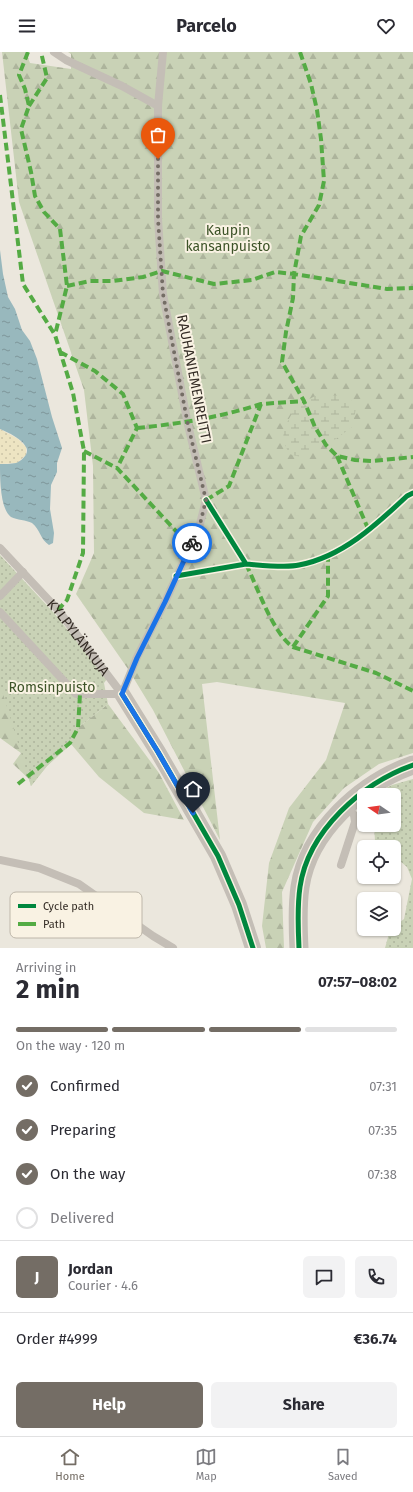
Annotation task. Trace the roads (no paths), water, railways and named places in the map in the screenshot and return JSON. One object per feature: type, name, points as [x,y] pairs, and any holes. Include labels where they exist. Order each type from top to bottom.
[{"type":"street","name":"KYLPYLÄNKUJA","points":[[122,694],[158,752],[218,856],[239,905],[253,948]]},
{"type":"street","points":[[299,948],[298,919],[300,893],[306,864],[316,844],[332,820],[360,793],[378,781],[413,765]]},
{"type":"lane","points":[[54,52],[66,60],[122,86],[158,106]]},
{"type":"lane","name":"RAUHANIEMENREITTI","points":[[122,694],[137,658],[199,528],[206,500],[188,425],[163,294],[158,219],[158,106],[163,52]]},
{"type":"lane","name":"KYLPYLÄNKUJA","points":[[0,548],[58,610],[122,694]]},
{"type":"lane","points":[[0,596],[23,572]]},
{"type":"lane","points":[[0,612],[76,694],[122,694]]},
{"type":"lane","points":[[341,865],[355,822],[354,815],[346,806]]},
{"type":"lane","points":[[0,860],[40,868],[79,884],[90,892]]},
{"type":"lane","points":[[142,928],[173,948]]},
{"type":"water","points":[[0,250],[8,297],[15,309],[22,330],[30,341],[37,359],[52,417],[62,448],[57,463],[57,472],[51,485],[50,509],[54,533],[53,543],[49,545],[32,523],[11,517],[7,513],[1,493],[0,464],[12,464],[18,462],[23,459],[27,449],[18,438],[0,429]]},
{"type":"park label","name":"Kaupin kansanpuisto","points":[[228,238]]},
{"type":"park label","name":"Romsinpuisto","points":[[52,687]]}]
